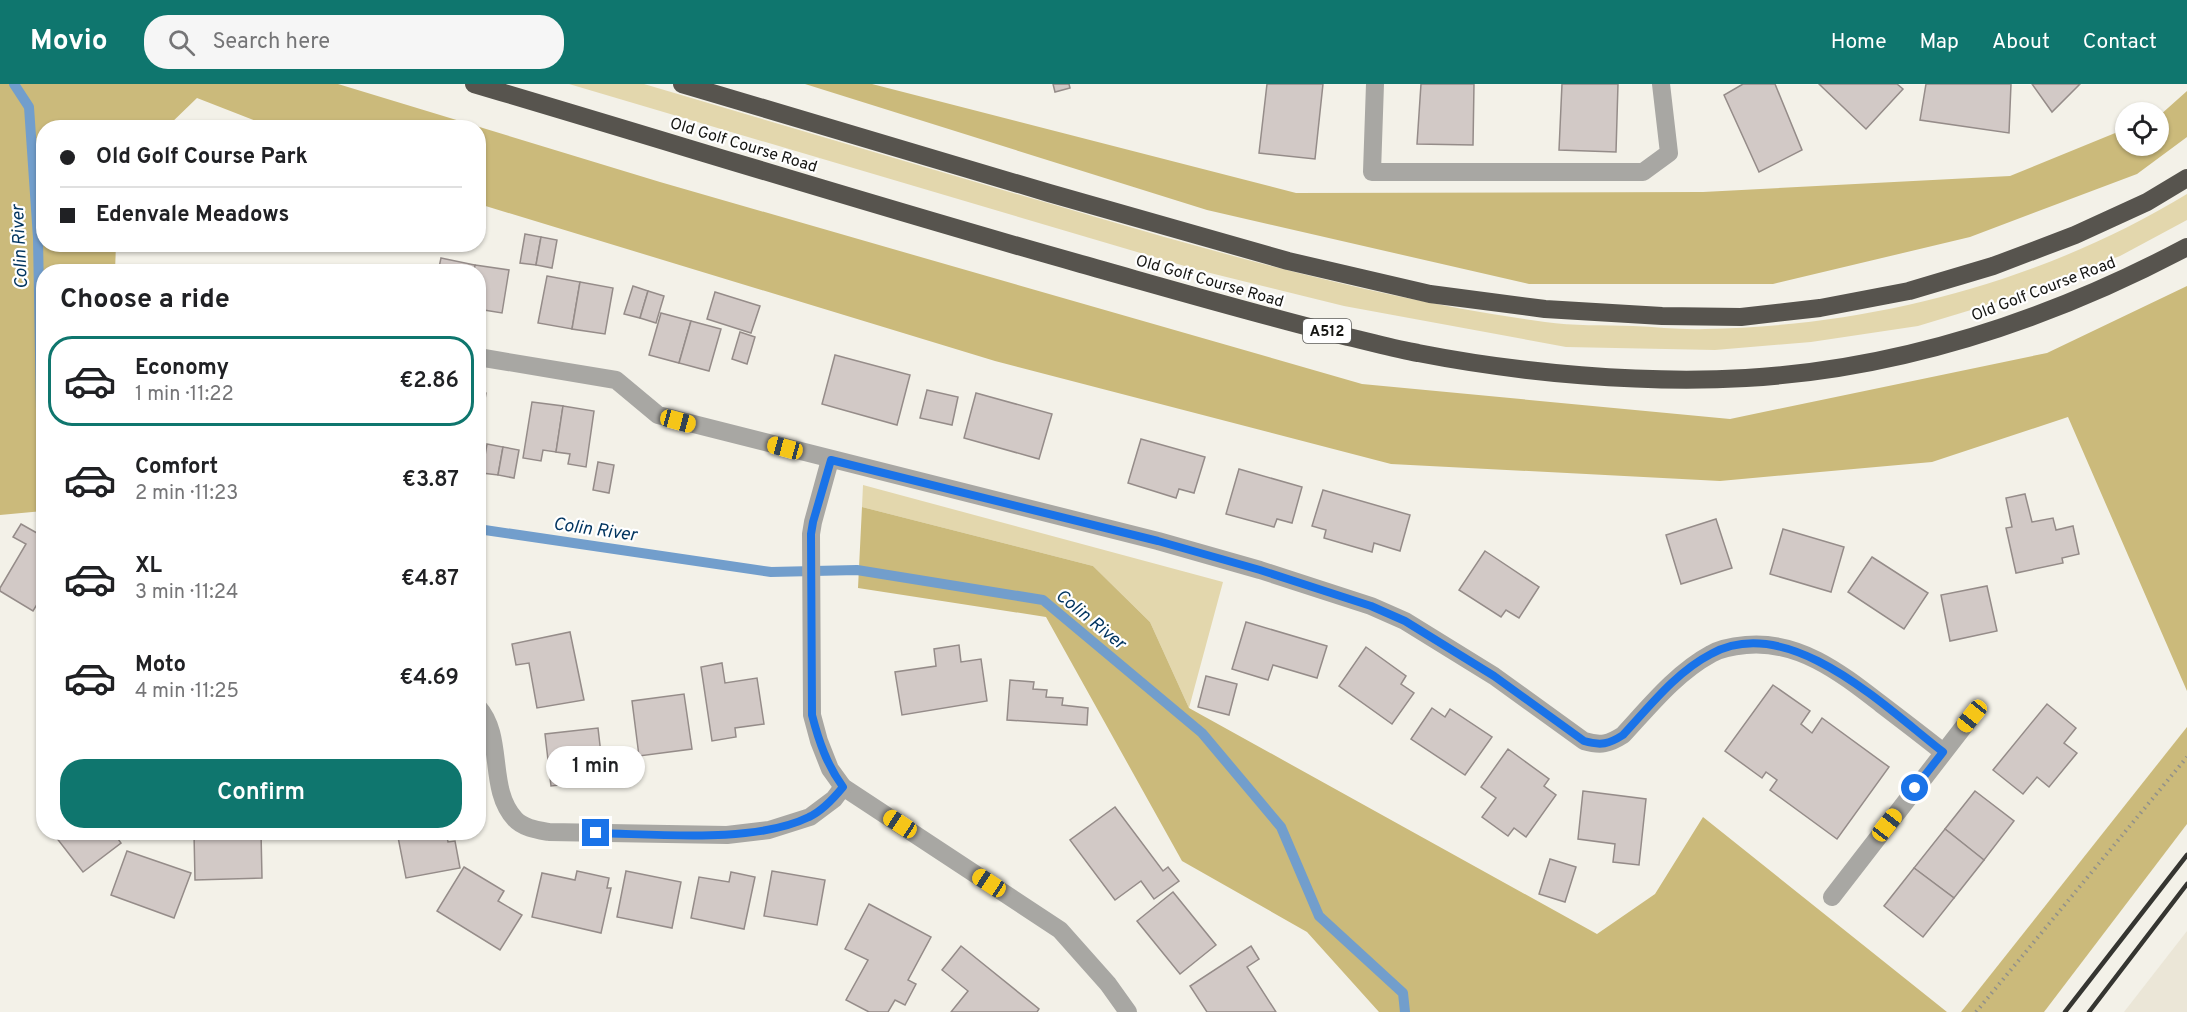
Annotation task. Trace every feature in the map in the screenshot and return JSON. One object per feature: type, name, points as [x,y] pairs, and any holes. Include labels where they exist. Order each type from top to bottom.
[{"type":"highway","name":"Old Golf Course Road","points":[[474,84],[1276,320],[1418,353],[1538,371],[1657,380],[1746,378],[1852,365],[1921,351],[2013,324],[2101,289],[2187,246]]},
{"type":"highway","points":[[682,84],[1048,193],[1288,261],[1430,294],[1545,309],[1662,316],[1742,317],[1820,308],[1909,291],[1993,266],[2075,235],[2147,202],[2187,178]]},
{"type":"street","points":[[1375,84],[1372,172],[1643,172],[1669,153],[1661,84]]},
{"type":"street","points":[[486,358],[616,380],[658,416],[1158,541],[1260,570],[1371,606],[1415,627],[1494,676],[1584,741],[1598,745],[1611,743],[1623,735],[1680,676],[1712,653],[1735,646],[1759,644],[1793,651],[1839,671],[1943,752]]},
{"type":"street","points":[[831,460],[813,522],[811,620],[812,715],[830,770],[843,787],[1060,930],[1108,984],[1128,1012]]},
{"type":"street","points":[[1832,897],[1972,716]]},
{"type":"street","points":[[486,722],[490,730],[502,793],[515,819],[532,829],[549,832],[727,835],[770,830],[810,817],[834,799],[843,787]]},
{"type":"path","points":[[1976,1012],[2187,757]]},
{"type":"shaded area","points":[[0,84],[338,84],[456,120],[253,120],[197,98],[174,120],[36,120],[36,252],[116,252],[115,264],[36,264],[36,512],[0,515]]},
{"type":"shaded area","points":[[569,84],[644,84],[1099,218],[1265,264],[1432,303],[1578,325],[1696,329],[1768,326],[1831,319],[1893,308],[2015,275],[2074,252],[2132,225],[2187,194],[2187,220],[2120,256],[2004,300],[1918,326],[1811,342],[1715,350],[1566,347],[1344,306],[1198,270]]},
{"type":"shaded area","points":[[805,84],[872,84],[1296,193],[1703,192],[2010,176],[2115,133],[2115,156],[2161,156],[2137,174],[1970,237],[1773,284],[1529,284],[1207,210]]},
{"type":"shaded area","points":[[2187,91],[2187,137],[2169,150],[2169,107]]},
{"type":"shaded area","points":[[486,129],[660,182],[1362,384],[1730,419],[2047,353],[2187,286],[2187,691],[2068,417],[1932,462],[1720,481],[1391,464],[995,361],[486,206]]},
{"type":"shaded area","points":[[863,485],[1223,582],[1189,708],[1150,622],[1093,566],[862,507]]},
{"type":"shaded area","points":[[862,507],[1093,566],[1150,622],[1189,708],[1597,934],[1655,894],[1703,817],[1947,1012],[1379,1012],[1307,932],[1182,861],[1046,617],[858,588]]},
{"type":"shaded area","points":[[2187,727],[2187,824],[2044,1012],[1961,1012]]},
{"type":"shaded area","points":[[2187,931],[2187,1012],[2124,1012]]},
{"type":"building","points":[[1053,84],[1069,84],[1070,88],[1055,92]]},
{"type":"building","points":[[1267,84],[1323,84],[1315,159],[1259,153]]},
{"type":"building","points":[[1421,84],[1474,84],[1473,145],[1417,144]]},
{"type":"building","points":[[1562,84],[1618,84],[1616,152],[1559,150]]},
{"type":"building","points":[[1743,84],[1775,84],[1802,150],[1759,172],[1724,95]]},
{"type":"building","points":[[1819,84],[1897,84],[1903,89],[1866,129]]},
{"type":"building","points":[[1926,84],[2011,84],[2009,133],[1920,120]]},
{"type":"building","points":[[2032,84],[2080,84],[2052,112]]},
{"type":"building","points":[[525,234],[541,237],[536,265],[520,263]]},
{"type":"building","points":[[541,237],[557,240],[552,268],[536,265]]},
{"type":"building","points":[[441,258],[470,264],[440,264]]},
{"type":"building","points":[[486,267],[509,270],[502,313],[486,310]]},
{"type":"building","points":[[547,276],[580,282],[572,329],[538,323]]},
{"type":"building","points":[[580,282],[613,288],[605,334],[572,329]]},
{"type":"building","points":[[633,286],[648,291],[640,318],[624,314]]},
{"type":"building","points":[[648,291],[664,296],[656,323],[640,318]]},
{"type":"building","points":[[715,292],[760,306],[751,333],[707,319]]},
{"type":"building","points":[[661,313],[691,321],[679,363],[649,355]]},
{"type":"building","points":[[691,321],[721,329],[709,371],[679,363]]},
{"type":"building","points":[[740,332],[755,337],[747,364],[732,359]]},
{"type":"building","points":[[835,355],[910,375],[897,425],[822,404]]},
{"type":"building","points":[[927,390],[958,397],[952,425],[920,418]]},
{"type":"building","points":[[976,393],[1052,414],[1039,459],[964,438]]},
{"type":"building","points":[[532,402],[563,406],[556,452],[543,450],[541,461],[523,458]]},
{"type":"building","points":[[563,406],[594,411],[586,467],[568,464],[570,454],[556,452]]},
{"type":"building","points":[[1141,439],[1205,457],[1194,493],[1179,489],[1176,498],[1128,483]]},
{"type":"building","points":[[487,444],[503,447],[498,475],[486,474]]},
{"type":"building","points":[[503,447],[519,450],[514,478],[498,475]]},
{"type":"building","points":[[598,462],[614,465],[609,493],[593,490]]},
{"type":"building","points":[[1239,469],[1302,487],[1292,523],[1277,519],[1274,527],[1226,514]]},
{"type":"building","points":[[1323,490],[1410,515],[1400,551],[1374,543],[1372,552],[1324,538],[1326,530],[1312,526]]},
{"type":"building","points":[[2025,494],[2032,522],[2053,518],[2056,530],[2073,526],[2079,554],[2062,558],[2063,563],[2016,573],[2006,528],[2012,527],[2006,498]]},
{"type":"building","points":[[1716,519],[1732,568],[1681,584],[1666,535]]},
{"type":"building","points":[[21,524],[36,532],[36,606],[33,611],[0,591],[26,544],[13,537]]},
{"type":"building","points":[[1783,529],[1844,547],[1831,592],[1770,574]]},
{"type":"building","points":[[1485,551],[1539,587],[1519,618],[1506,610],[1501,617],[1459,590]]},
{"type":"building","points":[[1872,557],[1928,593],[1904,629],[1848,592]]},
{"type":"building","points":[[1987,586],[1997,631],[1950,641],[1941,595]]},
{"type":"building","points":[[1246,622],[1327,646],[1317,678],[1273,665],[1268,680],[1232,669]]},
{"type":"building","points":[[570,632],[584,700],[537,708],[529,663],[516,665],[512,644]]},
{"type":"building","points":[[959,645],[961,662],[981,659],[987,701],[902,715],[895,672],[936,666],[934,649]]},
{"type":"building","points":[[1366,647],[1406,676],[1401,684],[1414,693],[1392,724],[1339,686]]},
{"type":"building","points":[[722,663],[725,683],[757,678],[764,724],[735,728],[736,737],[712,741],[701,667]]},
{"type":"building","points":[[1206,676],[1237,684],[1229,715],[1198,707]]},
{"type":"building","points":[[1010,680],[1034,682],[1033,689],[1047,690],[1046,697],[1063,698],[1062,705],[1088,708],[1087,725],[1007,720]]},
{"type":"building","points":[[1773,685],[1810,711],[1801,724],[1812,733],[1822,718],[1889,767],[1837,839],[1770,790],[1777,780],[1766,772],[1762,778],[1725,751]]},
{"type":"building","points":[[684,694],[692,749],[639,756],[632,701]]},
{"type":"building","points":[[2047,704],[2076,728],[2064,743],[2077,753],[2049,787],[2037,777],[2023,794],[1993,770]]},
{"type":"building","points":[[1432,708],[1445,717],[1450,709],[1492,737],[1465,775],[1411,739]]},
{"type":"building","points":[[598,728],[604,780],[551,786],[545,734]]},
{"type":"building","points":[[1508,749],[1549,779],[1544,786],[1556,795],[1526,837],[1514,828],[1508,836],[1482,817],[1496,798],[1481,787]]},
{"type":"building","points":[[1583,791],[1646,799],[1639,865],[1613,862],[1615,844],[1578,839]]},
{"type":"building","points":[[1975,791],[2014,821],[1984,860],[1945,829]]},
{"type":"building","points":[[1115,807],[1163,871],[1168,867],[1179,881],[1154,899],[1141,881],[1115,900],[1070,840]]},
{"type":"building","points":[[1945,829],[1984,860],[1954,898],[1914,868]]},
{"type":"building","points":[[58,840],[119,840],[121,843],[83,872]]},
{"type":"building","points":[[194,840],[261,840],[262,878],[195,880]]},
{"type":"building","points":[[399,840],[455,841],[460,868],[406,878]]},
{"type":"building","points":[[127,851],[191,873],[174,918],[111,895]]},
{"type":"building","points":[[1550,859],[1576,867],[1565,902],[1539,894]]},
{"type":"building","points":[[464,867],[504,891],[498,901],[522,915],[500,950],[437,911]]},
{"type":"building","points":[[1914,868],[1954,898],[1923,937],[1884,906]]},
{"type":"building","points":[[577,871],[609,878],[607,888],[611,888],[601,933],[532,917],[542,873],[575,880]]},
{"type":"building","points":[[626,871],[681,882],[672,928],[617,917]]},
{"type":"building","points":[[772,871],[825,880],[817,925],[764,916]]},
{"type":"building","points":[[731,872],[755,877],[744,929],[691,918],[699,877],[729,882]]},
{"type":"building","points":[[1173,892],[1216,945],[1180,974],[1137,921]]},
{"type":"building","points":[[869,904],[931,937],[908,980],[916,984],[905,1005],[895,1000],[888,1012],[869,1012],[846,1000],[868,960],[845,949]]},
{"type":"building","points":[[961,946],[1039,1009],[1037,1012],[951,1012],[968,991],[942,970]]},
{"type":"building","points":[[1251,946],[1259,959],[1247,967],[1276,1012],[1207,1012],[1190,986]]},
{"type":"waterway","name":"Colin River","points":[[14,84],[29,107],[36,209]]},
{"type":"waterway","name":"Colin River","points":[[38,252],[38,264]]},
{"type":"waterway","name":"Colin River","points":[[486,530],[771,572],[857,570],[1043,600],[1202,733],[1281,827],[1319,916],[1403,993],[1405,1012]]},
{"type":"railway","points":[[2065,1012],[2187,855]]},
{"type":"railway","points":[[2089,1012],[2187,884]]},
{"type":"route","points":[[596,833],[727,835],[770,830],[810,817],[834,799],[843,787],[830,770],[812,715],[811,534],[825,475],[831,460],[1158,541],[1260,570],[1371,606],[1405,621],[1494,676],[1584,741],[1598,745],[1611,743],[1623,735],[1664,692],[1689,669],[1712,653],[1735,646],[1759,644],[1783,647],[1839,671],[1943,752],[1915,788]]}]
